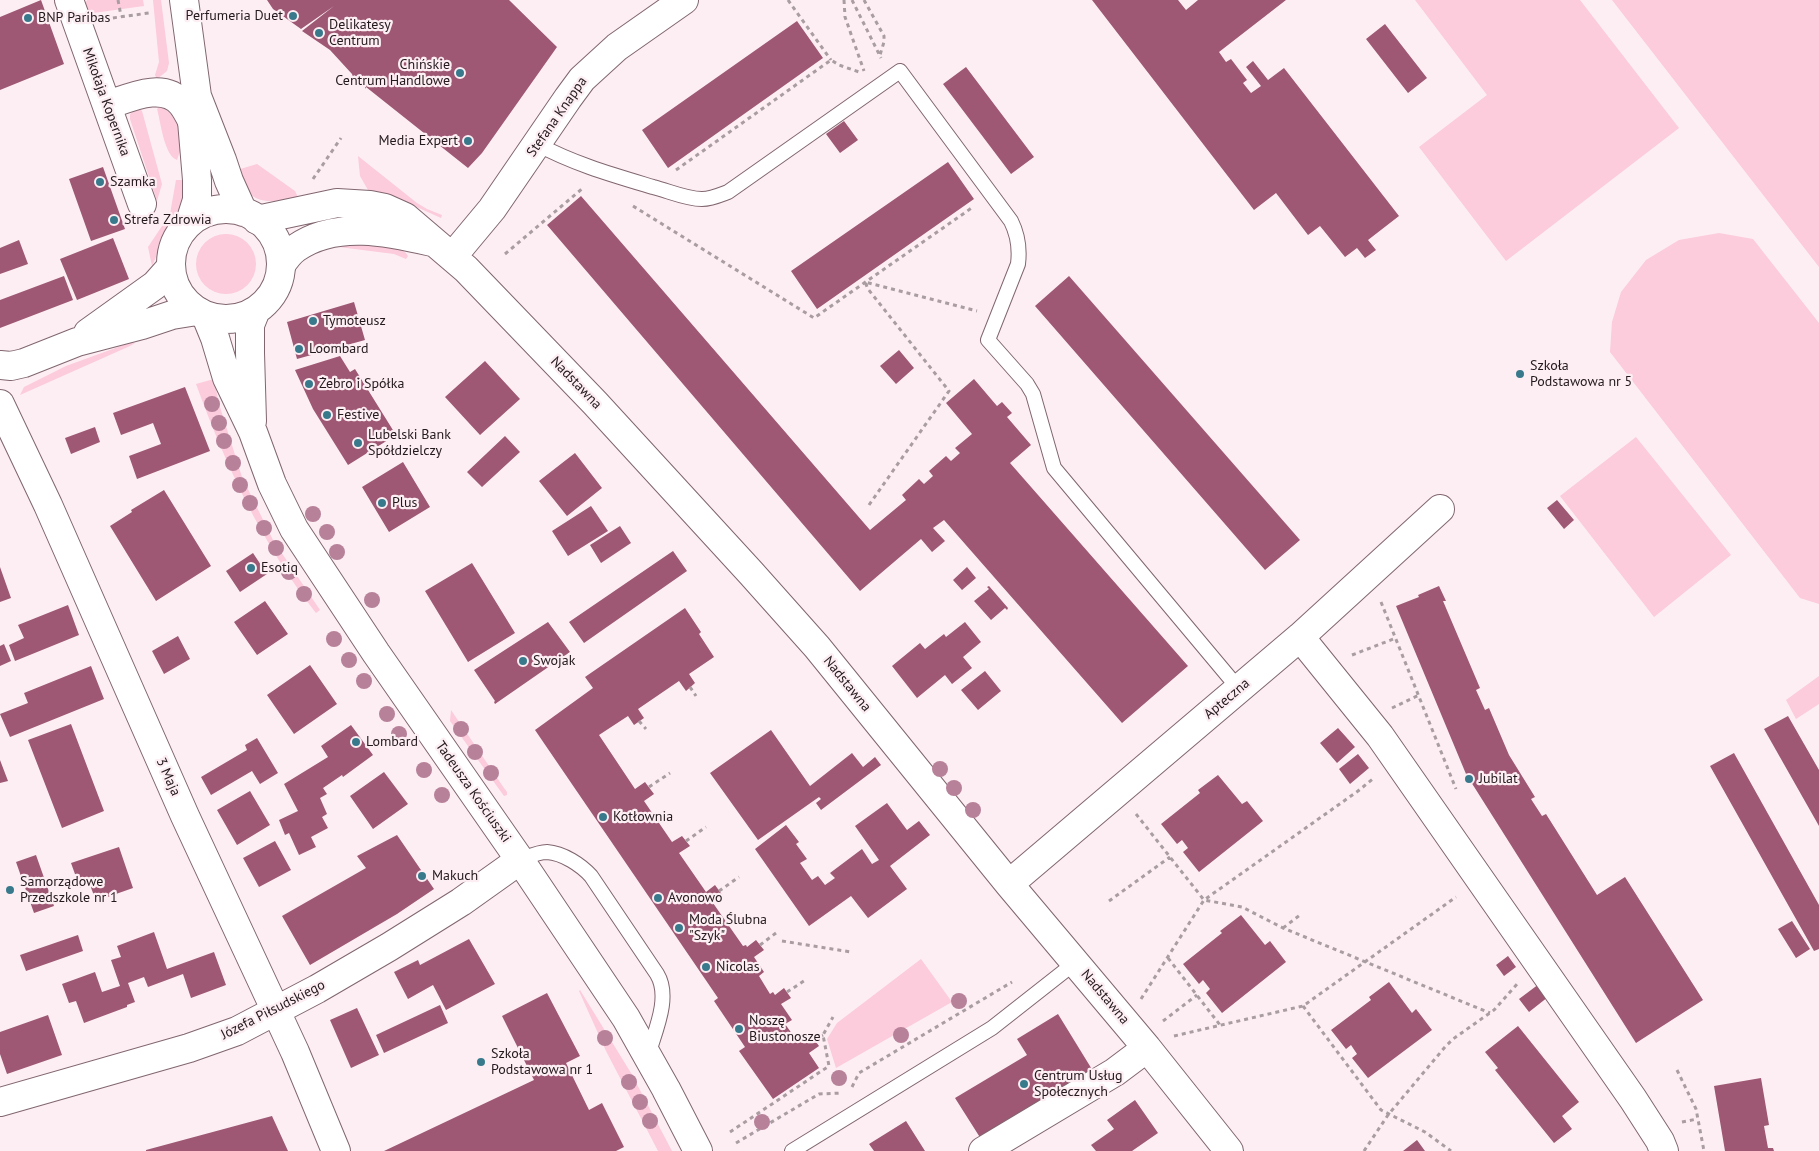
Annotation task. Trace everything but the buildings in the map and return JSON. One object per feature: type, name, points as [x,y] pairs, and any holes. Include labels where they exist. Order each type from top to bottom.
[{"type":"street","name":"Mikołaja Kopernika","points":[[69,0],[142,204]]},
{"type":"street","points":[[184,0],[194,108],[197,180],[196,200],[190,222]]},
{"type":"street","name":"Stefana Knappa","points":[[444,250],[492,209],[568,98],[599,63],[617,47],[684,0]]},
{"type":"street","points":[[0,365],[11,366],[24,363],[77,342],[172,315],[202,314],[226,320],[237,318],[256,310],[271,295],[276,286],[280,265],[278,248],[270,232],[250,216],[229,181],[222,160],[194,108],[183,104],[171,95],[161,93],[146,94],[108,105]]},
{"type":"street","name":"Nadstawna","points":[[250,216],[336,203],[370,205],[391,210],[405,217],[444,250],[485,289],[595,402],[817,647],[1009,884],[1076,962],[1156,1037],[1229,1151]]},
{"type":"street","points":[[202,314],[183,300],[178,292],[171,267],[173,247],[190,222],[206,213],[224,210],[250,216]]},
{"type":"street","points":[[280,265],[295,248],[314,238],[337,233],[381,232],[444,250]]},
{"type":"street","points":[[77,342],[155,285],[171,267]]},
{"type":"street","name":"Tadeusza Kościuszki","points":[[252,432],[250,325],[256,310]]},
{"type":"street","name":"Tadeusza Kościuszki","points":[[202,314],[215,338],[227,378],[252,432],[272,484],[301,540],[626,1018],[698,1151]]},
{"type":"street","name":"3 Maja","points":[[0,404],[48,505],[185,816],[277,1011],[336,1151]]},
{"type":"street","name":"Apteczna","points":[[1009,884],[1300,636],[1440,509]]},
{"type":"street","points":[[1300,636],[1380,736],[1633,1099],[1660,1141],[1664,1151]]},
{"type":"street","name":"Józefa Piłsudskiego","points":[[0,1102],[189,1048],[237,1031],[317,990],[420,928],[520,860]]},
{"type":"street","points":[[983,1151],[1115,1072],[1156,1037]]},
{"type":"lane","points":[[538,144],[578,164],[685,196],[702,199],[711,198],[728,192],[900,70],[1011,221],[1016,232],[1020,252],[1018,264],[988,340],[1027,384],[1033,394],[1054,468],[1239,688]]},
{"type":"lane","points":[[520,860],[538,853],[547,852],[558,855],[583,868],[591,876],[657,974],[662,988],[661,1010],[648,1056]]},
{"type":"lane","points":[[792,1151],[992,1028],[1076,962]]},
{"type":"path","points":[[118,0],[121,16]]},
{"type":"path","points":[[788,0],[831,60],[839,65],[865,74],[845,17],[844,0]]},
{"type":"path","points":[[852,0],[874,44]]},
{"type":"path","points":[[864,0],[884,36],[879,56]]},
{"type":"path","points":[[653,187],[831,60]]},
{"type":"path","points":[[310,182],[341,138]]},
{"type":"path","points":[[505,254],[584,186]]},
{"type":"path","points":[[633,206],[814,318],[991,194]]},
{"type":"path","points":[[865,282],[997,317]]},
{"type":"path","points":[[865,282],[868,289],[949,390],[869,505]]},
{"type":"path","points":[[1381,602],[1456,789]]},
{"type":"path","points":[[1350,656],[1396,638]]},
{"type":"path","points":[[690,687],[696,696]]},
{"type":"path","points":[[1390,708],[1419,695]]},
{"type":"path","points":[[640,721],[646,729]]},
{"type":"path","points":[[1138,1004],[1204,900],[1358,791],[1396,759]]},
{"type":"path","points":[[649,787],[670,774]]},
{"type":"path","points":[[1136,814],[1204,900],[1242,907],[1283,928],[1490,1013]]},
{"type":"path","points":[[686,841],[706,827]]},
{"type":"path","points":[[1109,901],[1170,856]]},
{"type":"path","points":[[719,891],[739,877]]},
{"type":"path","points":[[1156,1037],[1303,1006],[1480,880]]},
{"type":"path","points":[[1283,928],[1300,915]]},
{"type":"path","points":[[760,945],[776,933]]},
{"type":"path","points":[[782,941],[851,952]]},
{"type":"path","points":[[1168,958],[1220,1025]]},
{"type":"path","points":[[1364,1151],[1388,1115],[1453,1039],[1490,1013],[1502,1002],[1516,984],[1541,968]]},
{"type":"path","points":[[787,992],[807,979]]},
{"type":"path","points":[[852,1088],[859,1073],[1016,980]]},
{"type":"path","points":[[1156,1037],[1197,995]]},
{"type":"path","points":[[1303,1006],[1381,1110],[1425,1132],[1451,1151]]},
{"type":"path","points":[[815,1040],[823,1035],[832,1017]]},
{"type":"path","points":[[730,1132],[829,1066],[823,1035]]},
{"type":"path","points":[[1677,1070],[1696,1110],[1704,1151]]},
{"type":"path","points":[[736,1143],[819,1094],[843,1093]]},
{"type":"path","points":[[1674,1124],[1698,1119]]},
{"type":"shaded area","points":[[87,0],[143,0],[144,6],[86,14],[82,9]]},
{"type":"shaded area","points":[[153,0],[161,0],[169,63],[167,71],[157,79],[155,75],[159,62]]},
{"type":"shaded area","points":[[1415,0],[1580,0],[1679,128],[1506,261],[1419,147],[1487,95]]},
{"type":"shaded area","points":[[1612,0],[1819,0],[1819,267]]},
{"type":"shaded area","points":[[161,106],[175,117],[178,126],[181,148],[177,160],[169,152],[166,145],[157,109]]},
{"type":"shaded area","points":[[138,108],[142,111],[162,184],[157,201],[130,119],[130,114]]},
{"type":"shaded area","points":[[358,156],[417,203],[442,215],[441,218],[410,204],[368,190],[360,176]]},
{"type":"shaded area","points":[[257,164],[295,191],[298,197],[270,201],[256,198],[250,194],[237,170]]},
{"type":"shaded area","points":[[176,180],[183,180],[184,196],[180,208],[164,233],[152,266],[148,247],[170,214]]},
{"type":"shaded area","points":[[1719,233],[1753,239],[1819,323],[1819,604],[1800,598],[1610,352],[1612,322],[1621,292],[1646,260],[1679,240]]},
{"type":"shaded area","points":[[220,234],[232,234],[243,239],[251,247],[256,258],[254,276],[243,289],[232,294],[220,294],[209,289],[201,281],[196,270],[196,258],[201,247],[209,239]]},
{"type":"shaded area","points":[[339,244],[389,246],[404,251],[408,256],[406,259],[394,254],[339,247]]},
{"type":"shaded area","points":[[132,342],[135,343],[20,395],[24,387],[66,366]]},
{"type":"shaded area","points":[[214,379],[219,404],[242,477],[273,540],[320,610],[316,613],[262,532],[220,445],[196,384]]},
{"type":"shaded area","points":[[1636,437],[1731,555],[1654,617],[1560,496]]},
{"type":"shaded area","points":[[1819,676],[1819,704],[1796,719],[1786,700]]},
{"type":"shaded area","points":[[451,710],[507,792],[507,795],[504,796],[450,721]]},
{"type":"shaded area","points":[[921,959],[952,1002],[836,1068],[827,1039],[837,1023]]},
{"type":"shaded area","points":[[580,990],[631,1073],[672,1151],[658,1151],[606,1051]]},
{"type":"place","name":"Perfumeria Duet","points":[[293,16]]},
{"type":"place","name":"BNP Paribas","points":[[28,18]]},
{"type":"place","name":"Delikatesy Centrum","points":[[319,33]]},
{"type":"place","name":"Chińskie Centrum Handlowe","points":[[460,73]]},
{"type":"place","name":"Media Expert","points":[[468,141]]},
{"type":"place","name":"Szamka","points":[[100,182]]},
{"type":"place","name":"Strefa Zdrowia","points":[[114,220]]},
{"type":"place","name":"Tymoteusz","points":[[313,321]]},
{"type":"place","name":"Loombard","points":[[299,349]]},
{"type":"place","name":"Szkoła Podstawowa nr 5","points":[[1520,374]]},
{"type":"place","name":"Żebro i Spółka","points":[[309,384]]},
{"type":"place","name":"Festive","points":[[327,415]]},
{"type":"place","name":"Lubelski Bank Spółdzielczy","points":[[358,443]]},
{"type":"place","name":"Plus","points":[[382,503]]},
{"type":"place","name":"Esotiq","points":[[251,568]]},
{"type":"place","name":"Swojak","points":[[523,661]]},
{"type":"place","name":"Lombard","points":[[356,742]]},
{"type":"place","name":"Jubilat","points":[[1469,779]]},
{"type":"place","name":"Kotłownia","points":[[603,817]]},
{"type":"place","name":"Makuch","points":[[422,876]]},
{"type":"place","name":"Samorządowe Przedszkole nr 1","points":[[10,890]]},
{"type":"place","name":"Avonowo","points":[[658,898]]},
{"type":"place","name":"Moda Ślubna \"Szyk\"","points":[[679,928]]},
{"type":"place","name":"Nicolas","points":[[706,967]]},
{"type":"place","name":"Noszę Biustonosze","points":[[739,1029]]},
{"type":"place","name":"Szkoła Podstawowa nr 1","points":[[481,1062]]},
{"type":"place","name":"Centrum Usług Społecznych","points":[[1024,1084]]}]
